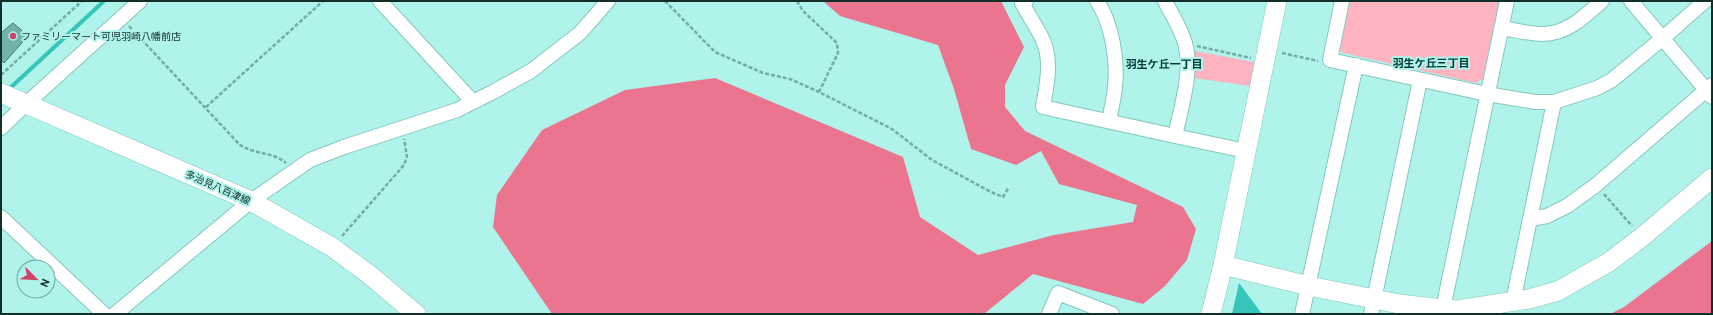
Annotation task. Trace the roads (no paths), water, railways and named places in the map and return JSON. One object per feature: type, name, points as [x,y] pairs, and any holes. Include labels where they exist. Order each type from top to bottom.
[{"type":"street","points":[[1,128],[140,1]]},
{"type":"street","points":[[380,1],[473,102]]},
{"type":"street","points":[[115,314],[251,201],[310,160],[457,110],[532,71],[580,33],[608,1]]},
{"type":"street","points":[[1026,1],[1022,3],[1042,37],[1047,53],[1048,78],[1043,107],[1246,151]]},
{"type":"street","points":[[1097,1],[1108,28],[1113,47],[1116,70],[1115,87],[1109,121]]},
{"type":"street","points":[[1165,1],[1185,43],[1188,57],[1188,70],[1175,136]]},
{"type":"street","points":[[1212,314],[1277,1]]},
{"type":"street","points":[[1342,1],[1330,60],[1487,94],[1535,102],[1554,102],[1597,88],[1612,80],[1705,1]]},
{"type":"street","points":[[1443,309],[1507,1]]},
{"type":"street","points":[[1502,28],[1543,34],[1558,31],[1569,28],[1578,22],[1602,1]]},
{"type":"street","points":[[1530,219],[1547,216],[1567,206],[1596,185],[1710,91],[1631,1]]},
{"type":"street","points":[[1302,314],[1356,65]]},
{"type":"street","points":[[1373,306],[1420,80]]},
{"type":"street","name":"多治見八百津線","points":[[1,93],[251,201],[332,247],[371,276],[416,314]]},
{"type":"street","points":[[1513,302],[1554,102]]},
{"type":"street","points":[[1223,265],[1309,286],[1373,306],[1399,304],[1457,310],[1536,298],[1558,291],[1609,262],[1642,237],[1712,178]]},
{"type":"street","points":[[1,217],[104,314]]},
{"type":"street","points":[[1049,314],[1058,293],[1112,314]]},
{"type":"water","points":[[1239,283],[1262,314],[1232,314]]},
{"type":"waterway","points":[[8,90],[104,1]]},
{"type":"place","name":"ファミリーマート可児羽崎八幡前店","points":[[13,36]]},
{"type":"district","name":"羽生ケ丘三丁目","points":[[1431,63]]},
{"type":"district","name":"羽生ケ丘一丁目","points":[[1164,64]]}]
